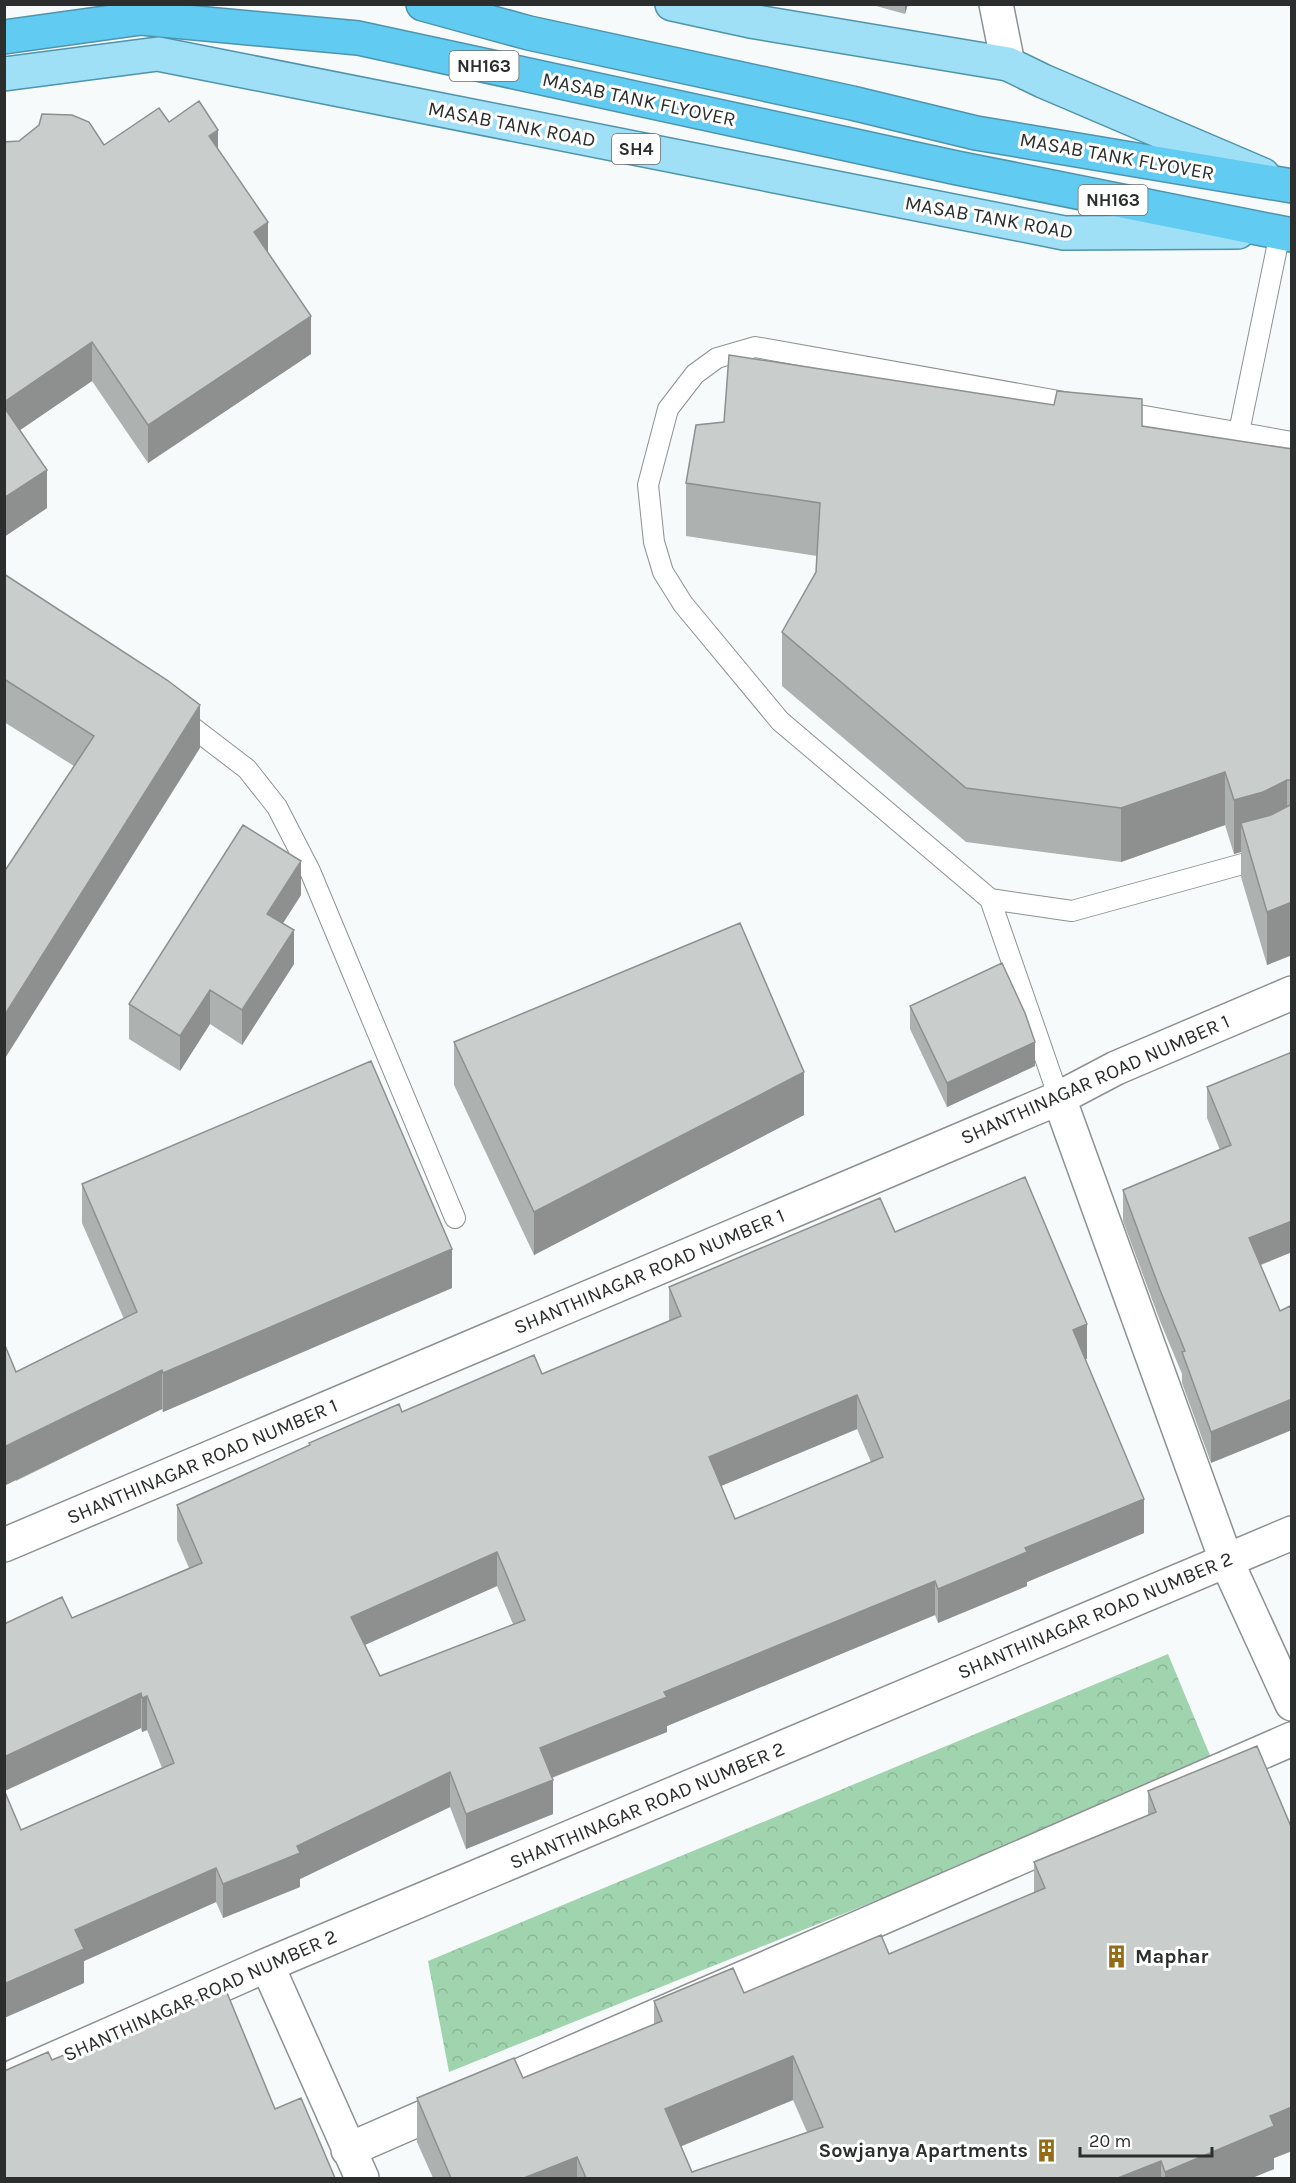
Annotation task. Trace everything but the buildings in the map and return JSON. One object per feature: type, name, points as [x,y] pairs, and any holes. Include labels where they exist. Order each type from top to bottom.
[{"type":"highway","name":"MASAB TANK FLYOVER","points":[[423,4],[529,33],[976,132],[1289,185]]},
{"type":"highway","name":"MASAB TANK FLYOVER","points":[[4,37],[141,18],[358,38],[957,168],[1280,233]]},
{"type":"main road","points":[[672,4],[748,13],[1008,64],[1289,185]]},
{"type":"main road","name":"MASAB TANK ROAD","points":[[4,74],[158,54],[1064,233],[1280,233]]},
{"type":"street","points":[[996,4],[1008,64]]},
{"type":"street","name":"SHANTHINAGAR ROAD NUMBER 1","points":[[4,1545],[1059,1098],[1116,1068],[1292,993]]},
{"type":"street","points":[[1059,1098],[1226,1560],[1292,1704]]},
{"type":"street","name":"SHANTHINAGAR ROAD NUMBER 2","points":[[4,2081],[267,1965],[1292,1533]]},
{"type":"street","points":[[267,1965],[355,2164],[1292,1739]]},
{"type":"lane","points":[[1239,432],[1280,233]]},
{"type":"lane","points":[[1059,1098],[990,899],[780,721],[683,604],[663,572],[654,542],[648,485],[668,409],[695,374],[717,358],[755,347],[1292,442]]},
{"type":"lane","points":[[165,706],[247,769],[277,807],[310,872],[455,1218]]},
{"type":"lane","points":[[990,899],[1072,911],[1268,857],[1292,844]]},
{"type":"green space","points":[[1168,1654],[1214,1765],[449,2072],[428,1961]]},
{"type":"place","name":"Maphar","points":[[1117,1956]]},
{"type":"place","name":"Sowjanya Apartments","points":[[1046,2150]]}]
